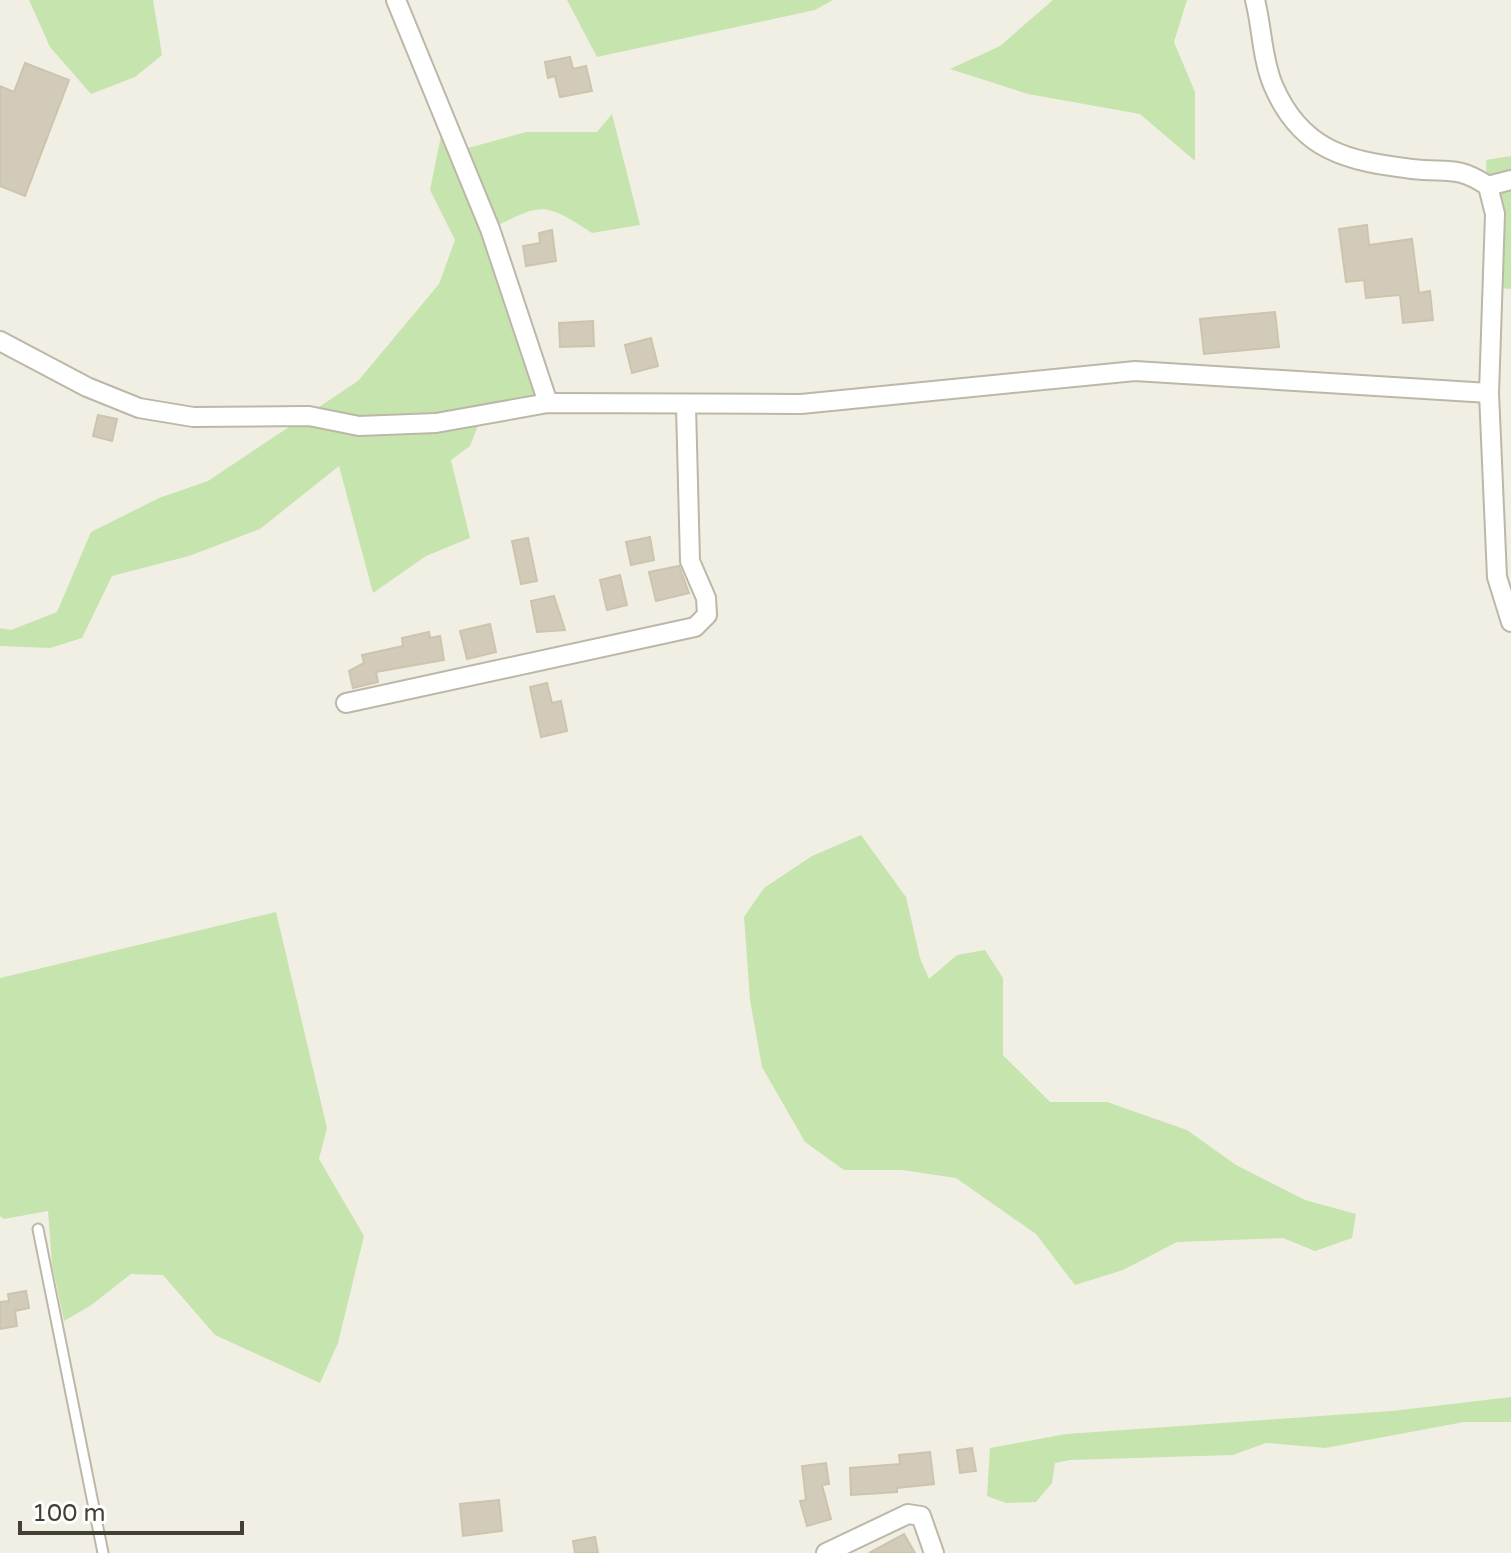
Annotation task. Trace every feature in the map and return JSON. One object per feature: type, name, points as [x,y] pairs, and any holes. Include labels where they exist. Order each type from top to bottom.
[{"type":"street","points":[[396,0],[490,229],[548,403]]},
{"type":"street","points":[[1255,0],[1273,84],[1297,126],[1319,145],[1363,163],[1434,171],[1466,171],[1488,186],[1495,214],[1489,393],[1497,577],[1511,622]]},
{"type":"street","points":[[1488,186],[1511,180]]},
{"type":"street","points":[[0,341],[87,387],[139,408],[193,417],[309,416],[359,426],[420,423],[548,403],[686,406],[801,404],[1135,371],[1489,393]]},
{"type":"street","points":[[346,703],[695,627],[707,615],[706,598],[690,561],[686,406]]},
{"type":"street","points":[[826,1553],[908,1514],[921,1516],[934,1553]]},
{"type":"lane","points":[[38,1229],[103,1553]]},
{"type":"green space","points":[[29,0],[153,0],[162,55],[135,77],[91,94],[50,47]]},
{"type":"green space","points":[[567,0],[833,0],[815,10],[597,57]]},
{"type":"green space","points":[[1053,0],[1187,0],[1174,42],[1195,92],[1195,161],[1140,114],[1028,94],[950,69],[1000,46]]},
{"type":"green space","points":[[612,114],[640,225],[592,233],[562,215],[542,209],[521,214],[490,229],[548,403],[482,415],[470,446],[451,460],[470,538],[426,556],[373,593],[339,466],[260,529],[189,556],[112,576],[82,638],[50,648],[0,646],[0,628],[11,630],[57,612],[91,532],[159,498],[208,481],[358,381],[439,284],[455,240],[430,190],[444,121],[457,151],[526,132],[597,132]]},
{"type":"green space","points":[[1511,156],[1511,289],[1492,287],[1486,160]]},
{"type":"green space","points":[[861,835],[906,897],[920,958],[929,979],[957,955],[985,950],[1003,978],[1003,1055],[1050,1102],[1107,1102],[1187,1130],[1236,1165],[1305,1200],[1356,1214],[1352,1238],[1315,1251],[1283,1238],[1177,1242],[1123,1270],[1075,1285],[1036,1234],[956,1178],[902,1170],[844,1170],[805,1142],[762,1067],[750,1000],[744,917],[764,888],[812,856]]},
{"type":"green space","points":[[276,912],[327,1128],[319,1159],[364,1236],[338,1343],[320,1383],[215,1335],[163,1275],[131,1274],[90,1306],[64,1321],[52,1264],[48,1211],[4,1219],[0,1216],[0,978]]},
{"type":"green space","points":[[1511,1397],[1511,1422],[1464,1422],[1325,1448],[1266,1443],[1233,1455],[1070,1460],[1055,1463],[1052,1483],[1036,1502],[1006,1503],[987,1496],[990,1448],[1066,1434],[1392,1411]]},
{"type":"building","points":[[570,57],[573,69],[586,66],[592,91],[560,97],[555,76],[548,78],[545,62]]},
{"type":"building","points":[[25,63],[69,80],[25,196],[0,186],[0,86],[14,92]]},
{"type":"building","points":[[1367,225],[1369,245],[1412,239],[1419,293],[1430,291],[1433,320],[1403,323],[1400,295],[1366,298],[1364,280],[1346,282],[1339,229]]},
{"type":"building","points":[[552,230],[556,261],[526,266],[523,246],[540,243],[539,233]]},
{"type":"building","points":[[1275,312],[1279,347],[1204,354],[1200,319]]},
{"type":"building","points":[[593,321],[594,346],[560,347],[559,323]]},
{"type":"building","points":[[651,338],[658,366],[632,373],[625,345]]},
{"type":"building","points":[[98,415],[117,419],[112,441],[93,436]]},
{"type":"building","points":[[650,537],[654,560],[631,565],[626,542]]},
{"type":"building","points":[[528,538],[537,581],[521,584],[512,541]]},
{"type":"building","points":[[679,566],[689,593],[656,601],[649,572]]},
{"type":"building","points":[[620,575],[627,605],[607,610],[600,580]]},
{"type":"building","points":[[554,596],[565,630],[537,632],[531,601]]},
{"type":"building","points":[[490,624],[496,652],[467,659],[460,631]]},
{"type":"building","points":[[429,632],[430,638],[440,636],[444,660],[376,672],[378,682],[353,688],[349,671],[364,663],[362,655],[403,646],[402,638]]},
{"type":"building","points":[[547,683],[552,703],[561,701],[567,731],[541,737],[530,687]]},
{"type":"building","points":[[26,1291],[29,1308],[15,1311],[17,1326],[0,1329],[0,1302],[9,1301],[8,1294]]},
{"type":"building","points":[[972,1448],[976,1471],[960,1473],[957,1450]]},
{"type":"building","points":[[930,1452],[934,1484],[897,1488],[897,1492],[851,1495],[850,1468],[900,1464],[899,1455]]},
{"type":"building","points":[[826,1463],[829,1484],[822,1485],[831,1519],[807,1526],[800,1501],[806,1500],[802,1466]]},
{"type":"building","points":[[499,1500],[502,1531],[463,1536],[460,1504]]},
{"type":"building","points":[[904,1534],[915,1553],[869,1553]]},
{"type":"building","points":[[595,1537],[598,1553],[575,1553],[573,1541]]}]
